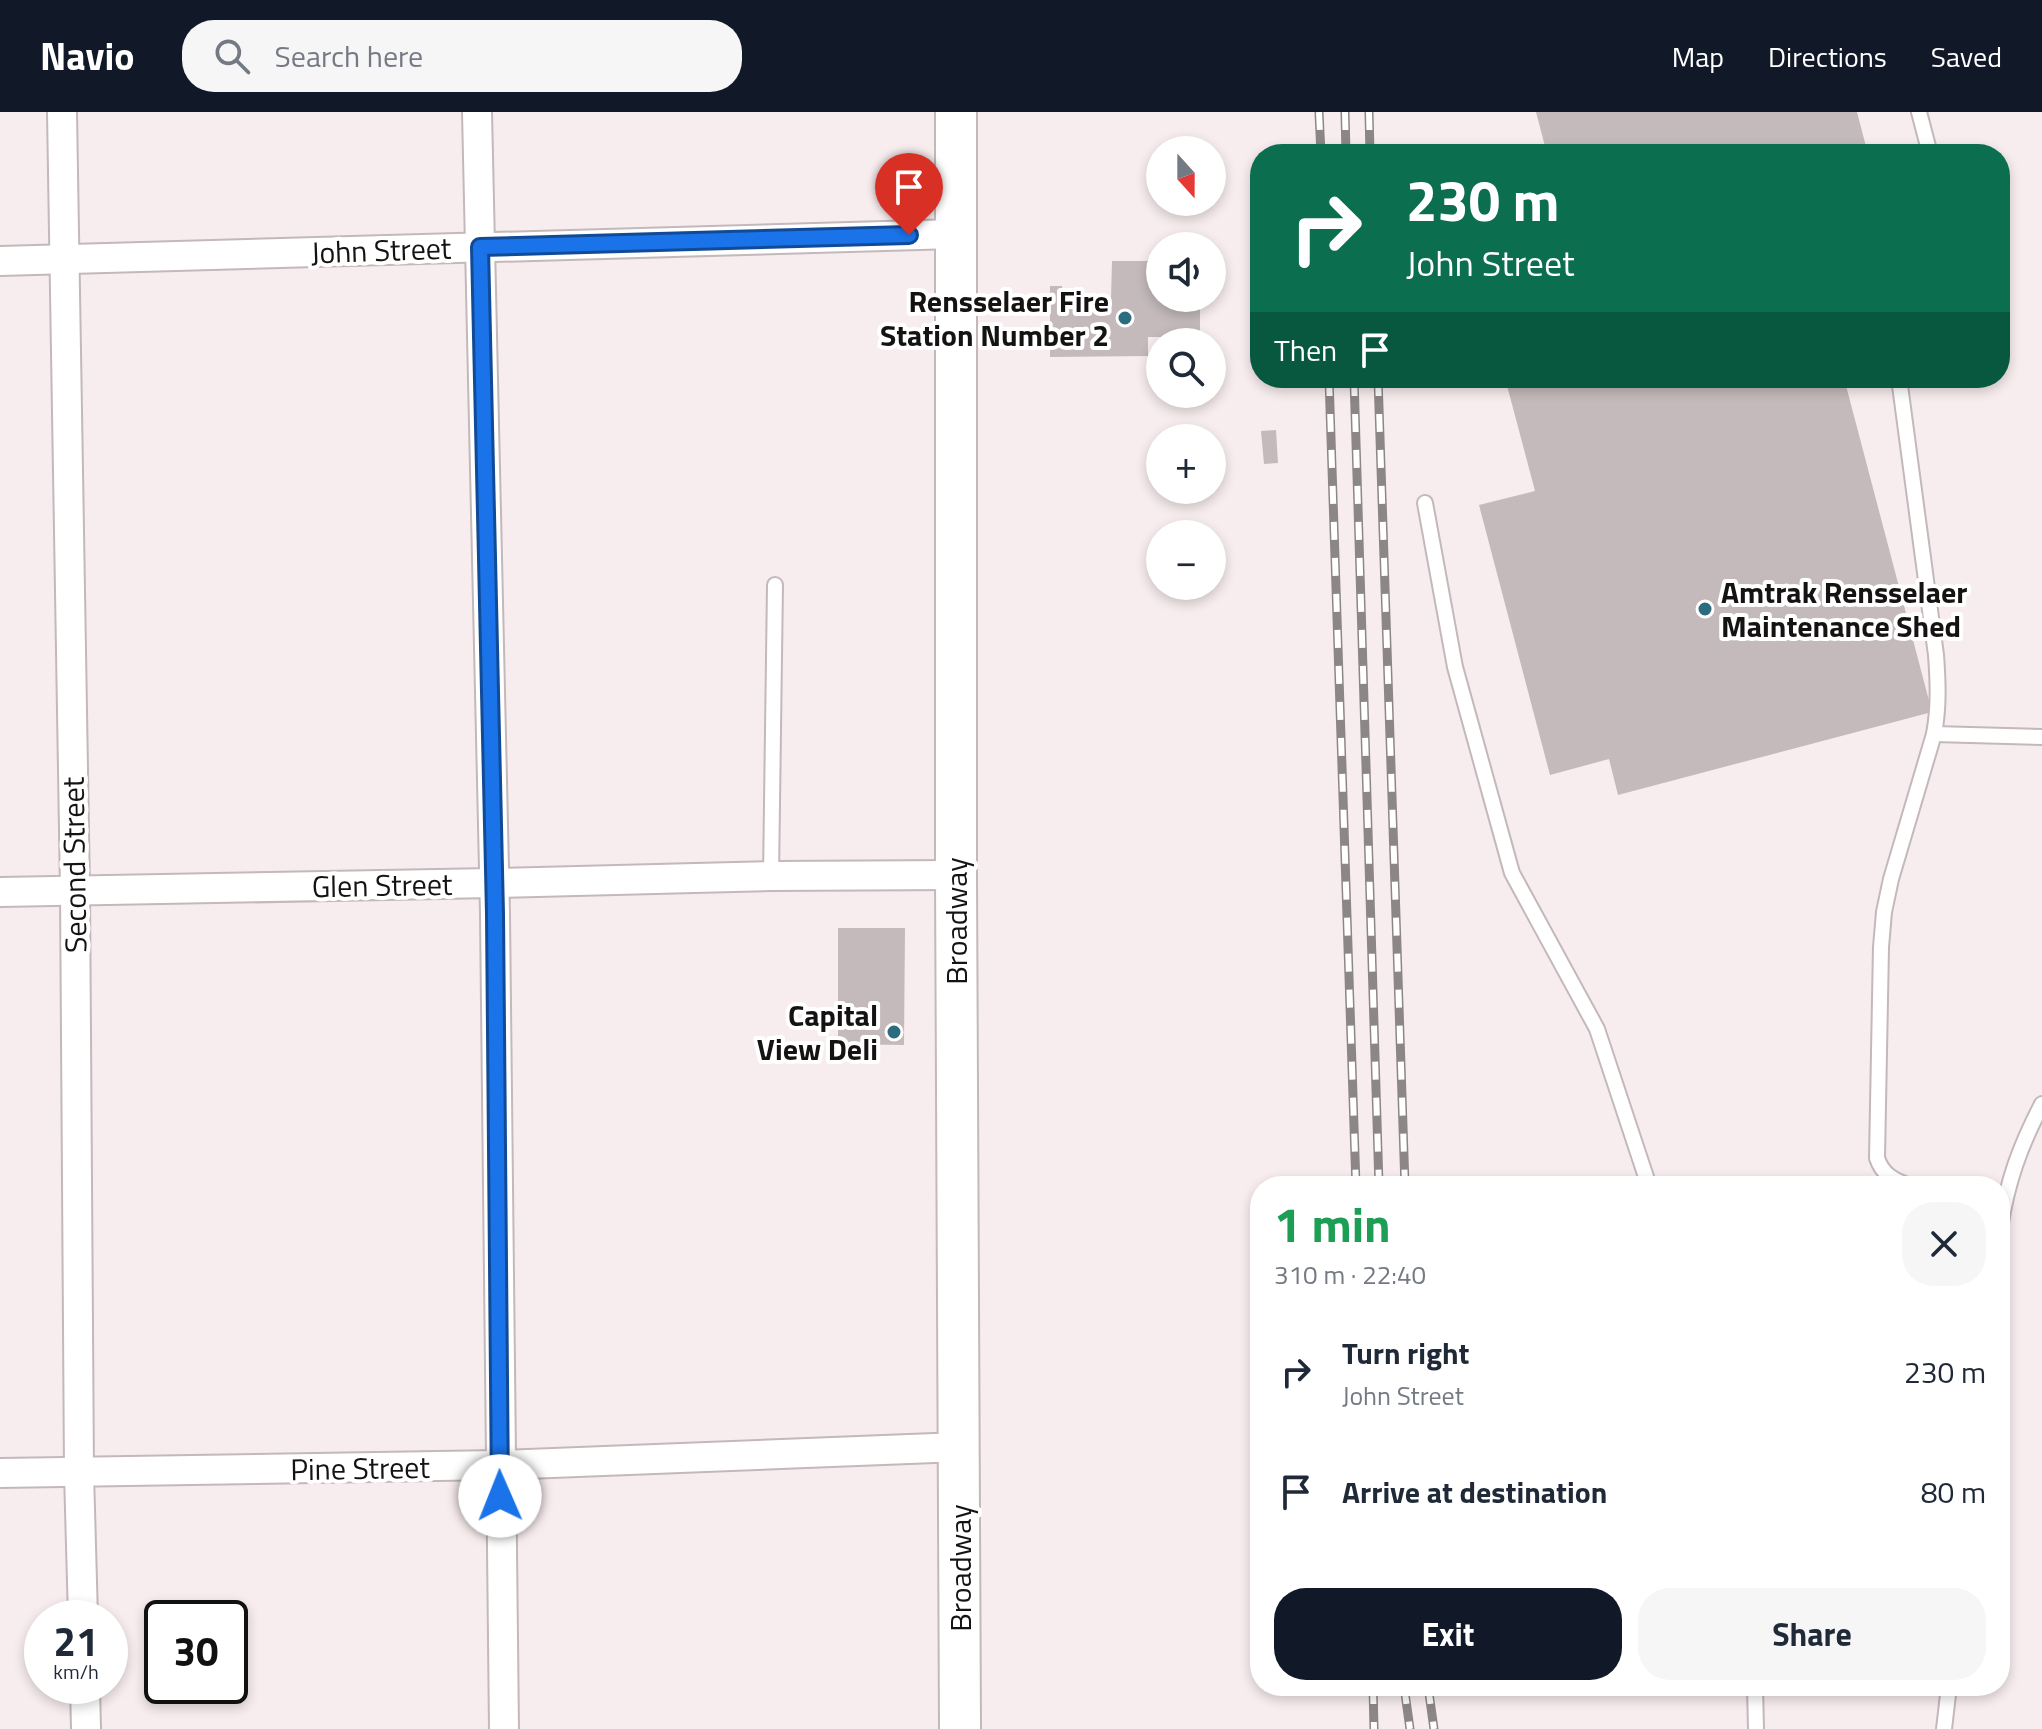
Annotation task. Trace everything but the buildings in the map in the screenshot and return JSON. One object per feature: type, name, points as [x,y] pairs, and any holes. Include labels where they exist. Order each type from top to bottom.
[{"type":"street","name":"Second Street","points":[[62,112],[83,1600]]},
{"type":"street","points":[[477,112],[494,883],[504,1729]]},
{"type":"street","name":"Broadway","points":[[956,112],[960,1729]]},
{"type":"street","name":"John Street","points":[[0,261],[955,234]]},
{"type":"street","name":"Glen Street","points":[[0,892],[956,875]]},
{"type":"street","name":"Pine Street","points":[[0,1473],[499,1465],[960,1447]]},
{"type":"street","points":[[85,1704],[86,1729]]},
{"type":"lane","points":[[1919,112],[1927,144]]},
{"type":"lane","points":[[1889,1176],[1880,1167],[1877,1158],[1884,912],[1938,712],[1936,655],[1900,388]]},
{"type":"lane","points":[[1425,503],[1455,667],[1512,873],[1597,1029],[1646,1176]]},
{"type":"lane","points":[[771,876],[775,585]]},
{"type":"lane","points":[[1934,734],[2042,737]]},
{"type":"lane","points":[[2010,1178],[2042,1104]]},
{"type":"lane","points":[[1755,1696],[1756,1729]]},
{"type":"lane","points":[[1944,1729],[1948,1696]]},
{"type":"railway","points":[[1319,112],[1321,144]]},
{"type":"railway","points":[[1345,112],[1346,144]]},
{"type":"railway","points":[[1369,112],[1370,144]]},
{"type":"railway","points":[[1329,388],[1356,1176]]},
{"type":"railway","points":[[1354,388],[1379,1176]]},
{"type":"railway","points":[[1378,388],[1405,1176]]},
{"type":"railway","points":[[1373,1696],[1374,1729]]},
{"type":"railway","points":[[1405,1696],[1410,1729]]},
{"type":"railway","points":[[1429,1696],[1434,1729]]},
{"type":"place","name":"Rensselaer Fire Station Number 2","points":[[1125,318]]},
{"type":"place","name":"Amtrak Rensselaer Maintenance Shed","points":[[1705,609]]},
{"type":"place","name":"Capital View Deli","points":[[894,1032]]},
{"type":"route","points":[[500,1496],[495,914],[480,247],[909,235]]}]
